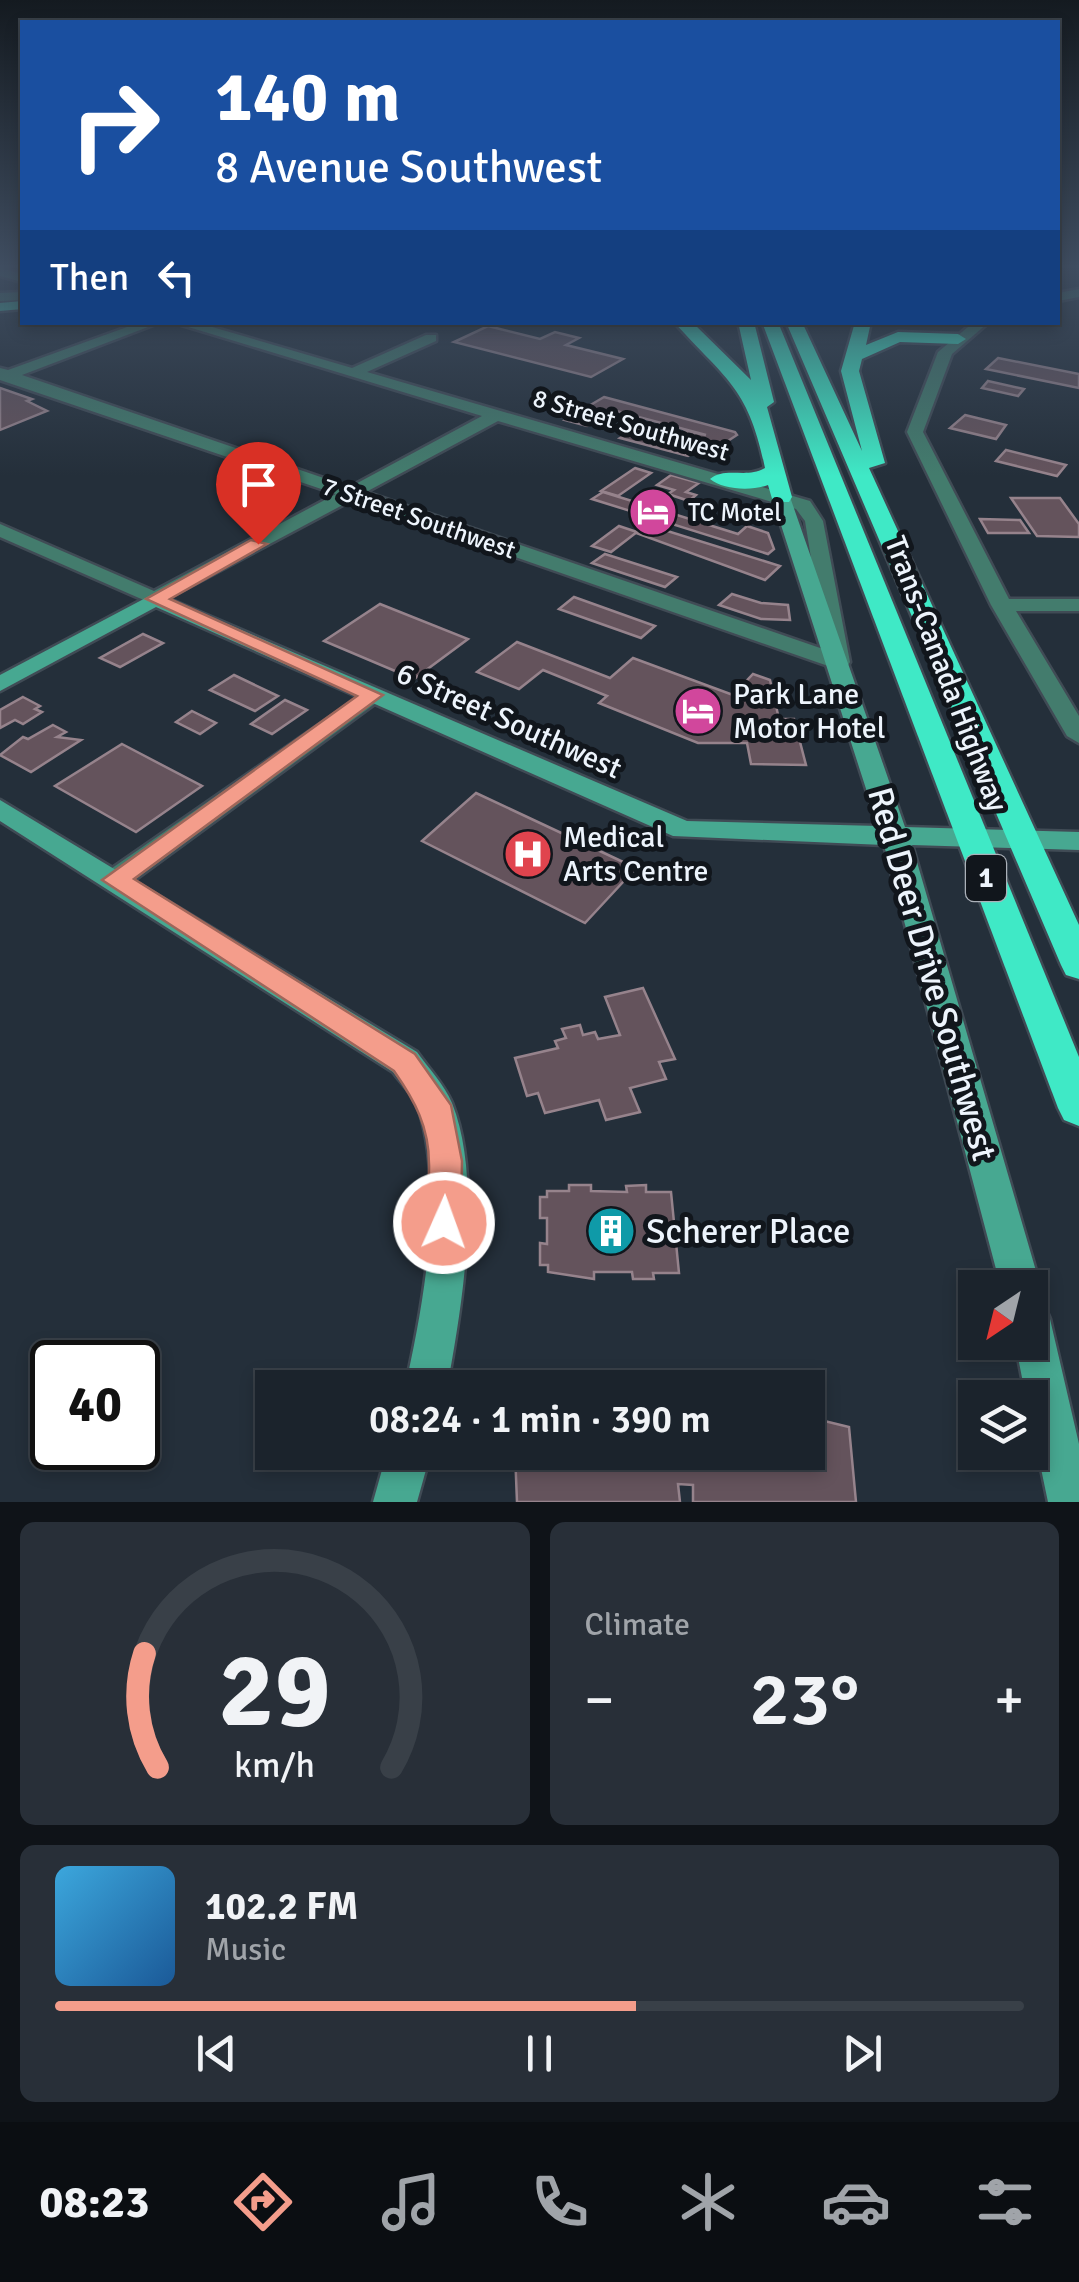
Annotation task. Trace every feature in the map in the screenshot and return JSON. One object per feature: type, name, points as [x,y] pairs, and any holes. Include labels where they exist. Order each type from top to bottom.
[{"type":"highway","points":[[698,336],[730,365],[763,412],[780,497]]},
{"type":"highway","points":[[749,336],[765,402],[763,412]]},
{"type":"highway","name":"Trans-Canada Highway","points":[[775,336],[970,840],[1079,1108]]},
{"type":"highway","name":"Trans-Canada Highway","points":[[800,336],[1079,965]]},
{"type":"highway","points":[[858,336],[851,357],[854,393],[914,590]]},
{"type":"highway","points":[[851,357],[898,336]]},
{"type":"highway","points":[[900,336],[958,339]]},
{"type":"highway","points":[[944,336],[958,339]]},
{"type":"highway","points":[[720,480],[757,482],[769,478],[776,470]]},
{"type":"street","points":[[2,375],[114,336]]},
{"type":"street","name":"8 Street Southwest","points":[[226,336],[780,497]]},
{"type":"street","points":[[962,336],[936,367],[915,432],[1002,605],[1079,736]]},
{"type":"street","points":[[353,373],[431,338]]},
{"type":"street","name":"7 Street Southwest","points":[[2,375],[839,662]]},
{"type":"street","points":[[0,684],[496,415]]},
{"type":"street","name":"Red Deer Drive Southwest","points":[[780,497],[896,838],[1016,1270]]},
{"type":"street","name":"6 Street Southwest","points":[[0,530],[683,830],[1022,840]]},
{"type":"street","points":[[1002,605],[1079,605]]},
{"type":"street","points":[[115,880],[372,695]]},
{"type":"street","points":[[0,809],[405,1062],[436,1105],[446,1161],[443,1254],[428,1370]]},
{"type":"street","points":[[1022,840],[1079,841]]},
{"type":"street","points":[[1039,1360],[1070,1502]]},
{"type":"street","points":[[395,1502],[405,1470]]},
{"type":"building","points":[[467,336],[571,336],[579,338],[566,345],[623,359],[591,377],[454,342]]},
{"type":"building","points":[[998,358],[1079,374],[1079,388],[986,369]]},
{"type":"building","points":[[988,381],[1024,389],[1018,396],[982,388]]},
{"type":"building","points":[[0,388],[32,399],[27,401],[47,411],[0,430]]},
{"type":"building","points":[[604,397],[737,435],[717,448],[699,448],[688,456],[620,438],[635,429],[673,439],[685,431],[706,435],[613,410],[587,426],[565,420]]},
{"type":"building","points":[[965,415],[1006,425],[996,439],[950,428]]},
{"type":"building","points":[[1006,450],[1066,465],[1057,476],[996,461]]},
{"type":"building","name":"TC Motel","points":[[635,468],[651,473],[618,496],[601,491]]},
{"type":"building","points":[[671,475],[699,483],[686,492],[696,495],[689,501],[668,494],[674,490],[657,485]]},
{"type":"building","name":"TC Motel","points":[[603,492],[738,534],[747,526],[768,533],[774,549],[768,554],[592,499]]},
{"type":"building","points":[[1011,498],[1060,498],[1079,524],[1079,537],[1037,536]]},
{"type":"building","points":[[980,519],[1020,520],[1029,533],[988,533]]},
{"type":"building","points":[[648,525],[780,566],[765,580],[636,533]]},
{"type":"building","points":[[619,526],[637,532],[611,552],[592,546]]},
{"type":"building","points":[[605,554],[677,577],[665,587],[592,563]]},
{"type":"building","points":[[732,594],[761,603],[788,605],[790,620],[761,619],[719,605]]},
{"type":"building","points":[[574,597],[655,626],[641,638],[559,609]]},
{"type":"building","points":[[380,604],[468,639],[414,679],[324,641]]},
{"type":"building","points":[[143,634],[163,643],[120,667],[100,658]]},
{"type":"building","name":"Park Lane Motor Hotel","points":[[517,642],[610,678],[633,658],[733,695],[753,674],[770,680],[779,719],[794,719],[806,765],[751,764],[747,743],[698,743],[599,703],[607,696],[543,670],[519,689],[477,672]]},
{"type":"building","points":[[234,675],[278,696],[255,711],[210,690]]},
{"type":"building","points":[[23,697],[40,706],[35,709],[42,712],[23,724],[15,720],[0,728],[0,710]]},
{"type":"building","points":[[285,700],[307,710],[272,734],[251,724]]},
{"type":"building","points":[[192,711],[216,723],[200,734],[176,722]]},
{"type":"building","points":[[53,725],[66,732],[57,737],[81,740],[31,772],[0,755],[23,737],[28,739]]},
{"type":"building","points":[[122,744],[202,786],[136,832],[55,786]]},
{"type":"building","name":"Medical Arts Centre","points":[[476,793],[636,868],[585,923],[422,841]]},
{"type":"building","points":[[643,988],[675,1059],[659,1062],[666,1079],[630,1088],[640,1112],[606,1120],[599,1100],[545,1113],[538,1093],[527,1096],[515,1058],[558,1048],[555,1041],[566,1038],[562,1029],[580,1025],[583,1035],[595,1032],[598,1039],[620,1035],[605,997]]},
{"type":"building","name":"Scherer Place","points":[[569,1185],[591,1185],[591,1191],[627,1192],[626,1186],[646,1185],[646,1192],[671,1192],[679,1273],[653,1273],[654,1279],[633,1279],[632,1272],[594,1272],[594,1279],[548,1272],[548,1265],[540,1265],[540,1243],[547,1244],[547,1218],[540,1218],[540,1197],[547,1197],[547,1191],[569,1191]]},
{"type":"building","points":[[825,1421],[849,1427],[856,1502],[693,1502],[693,1485],[678,1484],[680,1502],[517,1502],[516,1470],[825,1470]]},
{"type":"place","name":"TC Motel","points":[[653,512]]},
{"type":"place","name":"Park Lane Motor Hotel","points":[[698,711]]},
{"type":"place","name":"Medical Arts Centre","points":[[528,854]]},
{"type":"place","name":"Scherer Place","points":[[611,1231]]},
{"type":"route","points":[[258,544],[156,599],[372,695],[115,880],[405,1062],[436,1105],[446,1161],[444,1223]]}]
